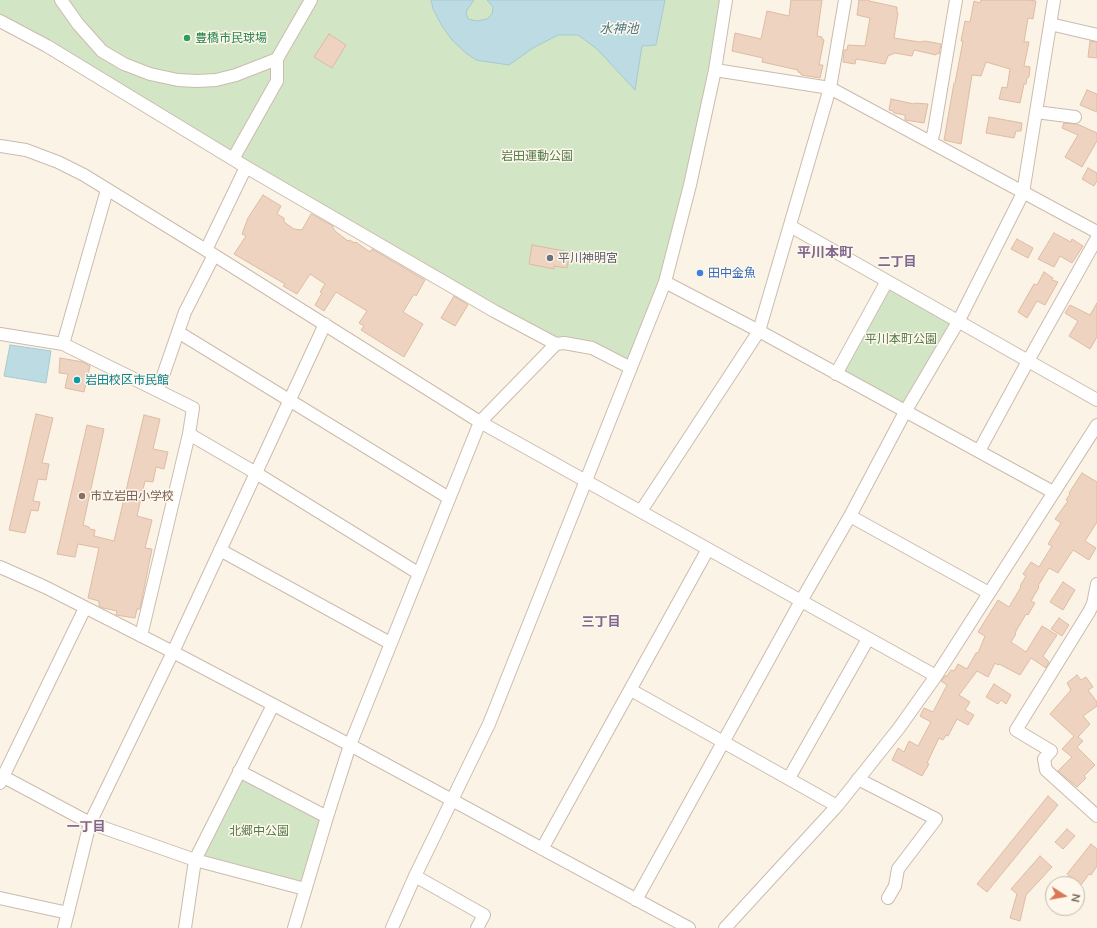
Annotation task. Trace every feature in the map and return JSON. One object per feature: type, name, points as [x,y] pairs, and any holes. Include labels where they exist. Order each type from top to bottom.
[{"type":"street","points":[[61,0],[78,24],[102,51],[124,64],[150,74],[178,80],[216,80],[236,75],[277,60]]},
{"type":"street","points":[[233,159],[277,81],[277,60],[311,0]]},
{"type":"street","points":[[396,927],[415,876],[489,724],[665,282],[690,185],[715,70],[726,0]]},
{"type":"street","points":[[641,511],[758,331],[830,88],[845,0]]},
{"type":"street","points":[[931,142],[956,0]]},
{"type":"street","points":[[636,900],[801,601],[850,516],[905,412],[958,322],[1023,193],[1054,0]]},
{"type":"street","points":[[0,21],[48,46],[246,167],[494,311],[556,344],[564,343],[592,348],[631,368]]},
{"type":"street","points":[[1050,24],[1097,35]]},
{"type":"street","points":[[715,70],[830,88],[1097,232]]},
{"type":"street","points":[[1036,112],[1075,117]]},
{"type":"street","points":[[0,146],[26,150],[58,162],[84,175],[210,252],[480,422],[936,676]]},
{"type":"street","points":[[158,390],[185,312],[246,167]]},
{"type":"street","points":[[63,344],[107,190]]},
{"type":"street","points":[[790,226],[1097,400]]},
{"type":"street","points":[[979,451],[1097,238]]},
{"type":"street","points":[[836,374],[887,281]]},
{"type":"street","points":[[665,282],[1053,492]]},
{"type":"street","points":[[64,928],[90,823],[173,652],[325,324]]},
{"type":"street","points":[[178,332],[290,399],[449,498]]},
{"type":"street","points":[[0,334],[63,344],[194,408],[141,636]]},
{"type":"street","points":[[294,928],[326,817],[350,745],[480,422],[556,344]]},
{"type":"street","points":[[725,928],[837,806],[900,728],[936,676],[1097,424]]},
{"type":"street","points":[[189,434],[256,473],[418,573]]},
{"type":"street","points":[[850,516],[989,593]]},
{"type":"street","points":[[542,849],[708,549]]},
{"type":"street","points":[[220,550],[390,643]]},
{"type":"street","points":[[0,567],[45,587],[173,652],[350,745],[689,928]]},
{"type":"street","points":[[1097,584],[1094,604],[1016,730],[1051,751],[1044,759],[1046,770],[1097,816]]},
{"type":"street","points":[[85,608],[1,778],[90,823],[195,860],[305,889]]},
{"type":"street","points":[[789,778],[868,639]]},
{"type":"street","points":[[631,690],[837,806]]},
{"type":"street","points":[[185,928],[195,860],[273,705]]},
{"type":"street","points":[[239,771],[326,817]]},
{"type":"street","points":[[858,779],[936,819],[898,869],[895,886],[888,898]]},
{"type":"street","points":[[415,876],[484,915],[477,928]]},
{"type":"street","points":[[0,898],[68,913]]},
{"type":"green space","name":"岩田運動公園","points":[[0,0],[726,0],[690,185],[631,368],[593,349],[556,344],[0,21]]},
{"type":"green space","name":"平川本町公園","points":[[887,281],[952,318],[953,328],[910,404],[897,406],[836,374]]},
{"type":"green space","name":"北郷中公園","points":[[240,777],[320,820],[302,883],[202,855]]},
{"type":"water","name":"水神池","points":[[431,0],[474,0],[466,13],[468,19],[477,21],[487,19],[492,14],[493,7],[487,0],[665,0],[656,45],[642,46],[635,90],[597,49],[578,35],[558,35],[533,48],[509,65],[476,60],[452,40],[442,26],[433,9]]},
{"type":"water","points":[[10,345],[51,351],[46,383],[4,376]]},
{"type":"building","points":[[791,0],[822,0],[817,36],[822,37],[824,40],[819,65],[823,65],[820,78],[801,75],[798,70],[762,62],[763,58],[732,51],[735,33],[761,39],[767,11],[789,16]]},
{"type":"building","points":[[859,0],[869,0],[897,7],[898,13],[894,38],[941,44],[939,54],[937,53],[936,55],[914,50],[912,56],[895,53],[888,56],[885,64],[856,59],[855,64],[843,62],[844,50],[847,50],[848,45],[865,46],[870,18],[857,15]]},
{"type":"building","points":[[981,0],[1036,1],[1033,19],[1028,18],[1024,42],[1029,42],[1024,66],[1030,67],[1029,77],[1027,78],[1026,84],[1024,84],[1020,103],[999,99],[1002,87],[1007,88],[1010,69],[986,62],[981,76],[972,75],[961,144],[944,140],[963,41],[961,41],[965,21],[970,22],[974,1],[980,3]]},
{"type":"building","points":[[329,34],[346,45],[332,68],[314,57]]},
{"type":"building","points":[[1090,41],[1097,42],[1097,58],[1088,57]]},
{"type":"building","points":[[1087,90],[1097,94],[1097,112],[1080,105]]},
{"type":"building","points":[[891,99],[914,104],[928,104],[924,123],[905,120],[905,115],[894,113],[893,111],[889,110]]},
{"type":"building","points":[[989,117],[1022,123],[1021,131],[1016,131],[1014,138],[986,133]]},
{"type":"building","points":[[1064,123],[1077,124],[1097,133],[1097,141],[1082,167],[1065,157],[1078,135],[1062,128]]},
{"type":"building","points":[[1088,168],[1097,173],[1097,181],[1094,186],[1082,179]]},
{"type":"building","points":[[263,195],[281,206],[277,214],[284,218],[284,222],[294,229],[302,230],[311,214],[333,226],[335,231],[348,241],[356,242],[370,252],[372,249],[425,280],[416,296],[414,294],[403,312],[423,324],[404,357],[361,330],[364,326],[359,323],[367,311],[336,292],[324,311],[315,305],[325,284],[310,274],[297,294],[283,286],[285,284],[234,254],[246,236],[242,234],[248,218]]},
{"type":"building","points":[[1054,233],[1071,242],[1072,239],[1083,246],[1072,263],[1060,256],[1054,267],[1038,259]]},
{"type":"building","points":[[1017,239],[1033,248],[1028,258],[1011,249]]},
{"type":"building","name":"平川神明宮","points":[[532,245],[570,252],[567,268],[554,266],[554,269],[529,264]]},
{"type":"building","points":[[1044,272],[1053,278],[1052,280],[1058,282],[1045,305],[1037,301],[1027,318],[1018,312],[1034,284],[1037,285]]},
{"type":"building","points":[[454,296],[468,305],[455,326],[441,318]]},
{"type":"building","points":[[1097,303],[1097,337],[1090,349],[1069,336],[1078,321],[1065,313],[1070,305],[1090,315]]},
{"type":"building","name":"岩田校区市民館","points":[[60,358],[83,362],[90,366],[84,392],[65,388],[68,374],[59,373]]},
{"type":"building","points":[[36,414],[53,418],[42,463],[49,464],[46,480],[38,479],[33,501],[40,502],[38,511],[31,510],[25,533],[9,530]]},
{"type":"building","points":[[144,415],[160,419],[153,449],[168,452],[164,469],[156,467],[153,482],[145,481],[137,516],[152,520],[145,548],[152,549],[140,609],[137,609],[135,618],[116,615],[117,611],[103,608],[99,606],[99,601],[88,598],[99,548],[78,544],[75,557],[57,554],[87,425],[104,429],[83,525],[95,530],[94,536],[114,541]]},
{"type":"building","points":[[1082,473],[1097,482],[1097,522],[1085,541],[1096,548],[1089,560],[1073,550],[1058,573],[1049,568],[1031,601],[1035,603],[1028,615],[1026,614],[1011,642],[1026,652],[1042,626],[1057,635],[1043,656],[1049,662],[1046,668],[1031,658],[1020,675],[995,663],[988,677],[977,671],[959,695],[970,702],[965,710],[974,715],[968,725],[957,719],[948,736],[946,735],[943,740],[939,738],[927,763],[929,764],[922,776],[892,760],[898,748],[904,752],[909,741],[918,746],[931,722],[920,716],[924,708],[933,712],[947,685],[941,681],[951,670],[954,671],[958,664],[967,669],[976,653],[978,653],[985,636],[978,632],[998,600],[1009,607],[1021,587],[1020,586],[1026,576],[1023,574],[1031,562],[1039,567],[1052,546],[1048,544],[1061,523],[1055,519],[1068,501],[1066,500],[1070,494],[1069,493]]},
{"type":"building","points":[[1063,582],[1075,590],[1063,610],[1050,602]]},
{"type":"building","points":[[1059,618],[1069,625],[1062,636],[1051,629]]},
{"type":"building","points":[[1077,675],[1081,680],[1086,677],[1093,687],[1088,690],[1097,702],[1097,706],[1083,716],[1090,724],[1078,737],[1083,741],[1077,747],[1095,765],[1084,776],[1086,778],[1077,787],[1058,771],[1072,757],[1062,749],[1074,736],[1050,714],[1071,690],[1067,683]]},
{"type":"building","points":[[994,684],[1011,695],[1006,704],[1001,700],[998,704],[986,697]]},
{"type":"building","points":[[1048,796],[1058,805],[987,892],[977,884]]},
{"type":"building","points":[[1067,829],[1075,836],[1063,849],[1055,842]]},
{"type":"building","points":[[1091,844],[1097,849],[1097,866],[1091,875],[1089,874],[1085,880],[1085,876],[1070,876],[1067,874]]},
{"type":"building","points":[[1040,856],[1052,867],[1026,895],[1020,921],[1010,918],[1017,894],[1011,889]]},
{"type":"place","name":"豊橋市民球場","points":[[187,38]]},
{"type":"place","name":"平川神明宮","points":[[550,258]]},
{"type":"place","name":"田中金魚","points":[[700,273]]},
{"type":"place","name":"岩田校区市民館","points":[[77,380]]},
{"type":"place","name":"市立岩田小学校","points":[[82,496]]},
{"type":"district","name":"平川本町","points":[[825,253]]},
{"type":"district","name":"二丁目","points":[[897,262]]},
{"type":"district","name":"三丁目","points":[[601,622]]},
{"type":"district","name":"一丁目","points":[[86,827]]}]
